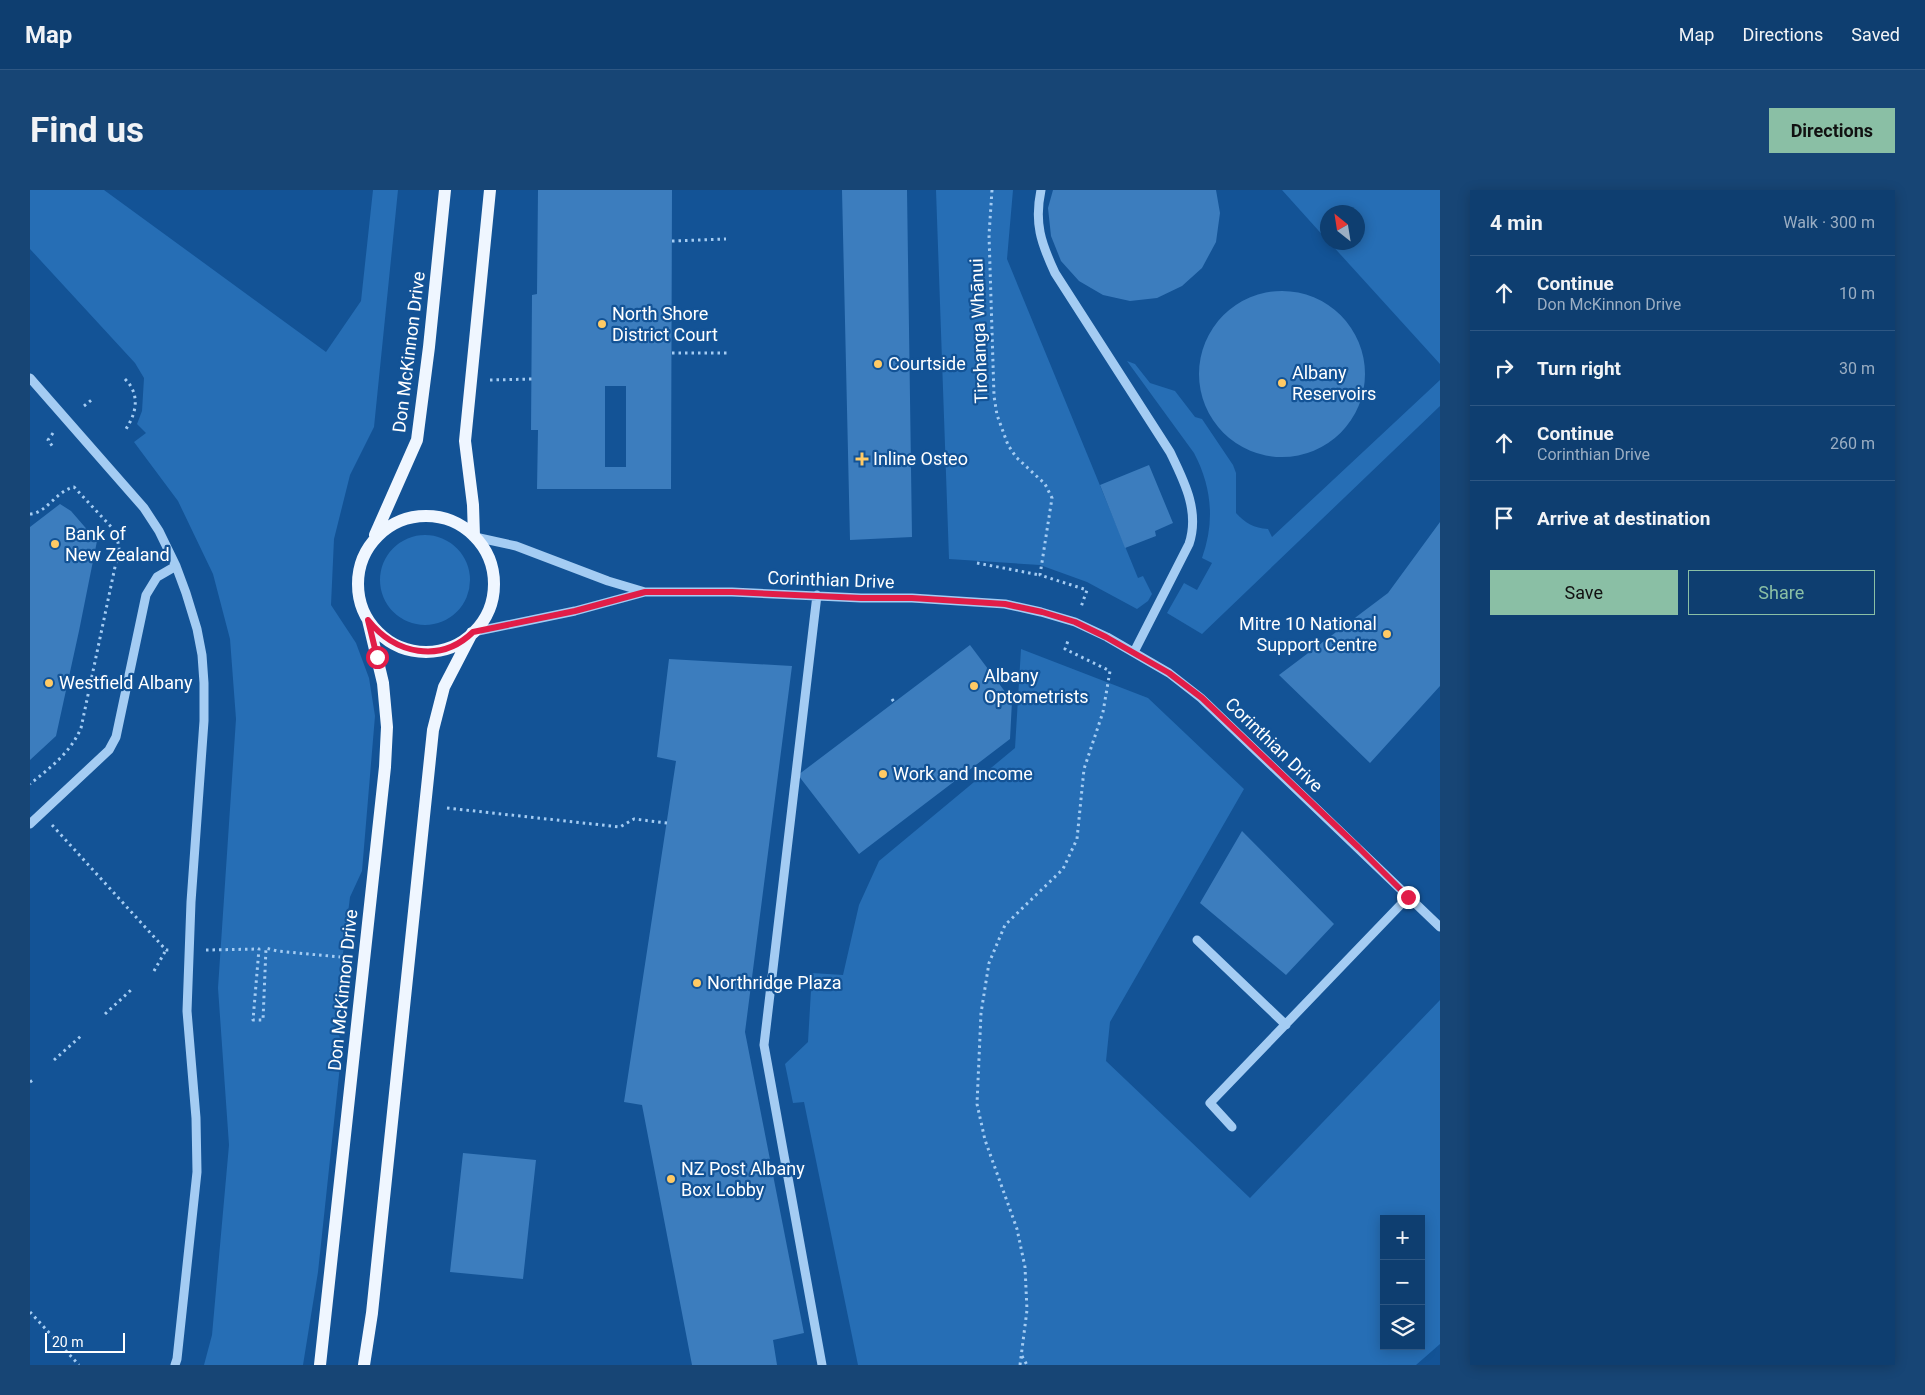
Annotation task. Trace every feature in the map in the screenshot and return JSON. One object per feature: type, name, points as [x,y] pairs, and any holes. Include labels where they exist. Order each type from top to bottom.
[{"type":"main road","name":"Don McKinnon Drive","points":[[373,540],[417,440],[429,347],[445,190]]},
{"type":"main road","points":[[475,537],[465,441],[490,190]]},
{"type":"main road","points":[[364,1365],[374,1293],[433,730],[444,687],[473,633],[487,614],[491,603],[494,580],[488,557],[475,537],[463,527],[451,521],[423,516],[409,518],[396,523],[373,540],[360,565],[358,594],[362,608],[376,631],[392,643],[411,650],[424,652],[450,647],[462,642],[473,633]]},
{"type":"main road","name":"Don McKinnon Drive","points":[[320,1365],[385,767],[387,727],[383,683],[368,620]]},
{"type":"street","points":[[1042,190],[1038,224],[1043,247],[1055,272],[1170,452],[1184,480],[1193,513],[1193,527],[1189,544],[1134,652]]},
{"type":"street","points":[[30,378],[144,508],[159,531],[176,566],[197,629],[202,655],[204,721],[191,902],[187,994],[196,1118],[197,1172],[175,1365]]},
{"type":"street","name":"Corinthian Drive","points":[[475,537],[516,546],[608,581],[645,592]]},
{"type":"street","points":[[30,824],[109,750],[116,737],[146,594],[157,577],[176,566]]},
{"type":"street","name":"Corinthian Drive","points":[[473,633],[575,611],[645,592],[732,592],[861,598],[912,598],[1005,604],[1075,622],[1134,652],[1169,673],[1202,698],[1440,927]]},
{"type":"street","points":[[817,596],[764,1046],[822,1365]]},
{"type":"street","points":[[1232,1127],[1210,1103],[1408,897]]},
{"type":"street","points":[[1197,940],[1286,1025]]},
{"type":"path","name":"Tirohanga Whānui","points":[[992,190],[989,235],[994,396],[997,415],[1008,445],[1016,457],[1045,484],[1052,498],[1040,574]]},
{"type":"path","points":[[672,241],[726,239]]},
{"type":"path","points":[[672,353],[727,353]]},
{"type":"path","points":[[125,379],[134,392],[136,408],[132,420],[126,429]]},
{"type":"path","points":[[482,380],[532,379]]},
{"type":"path","points":[[84,406],[94,398]]},
{"type":"path","points":[[53,433],[48,440],[53,447]]},
{"type":"path","points":[[30,514],[42,510],[66,489],[74,486],[116,532],[119,548],[81,728],[75,742],[59,759],[30,784]]},
{"type":"path","points":[[977,563],[1040,574],[1087,590],[1085,596]]},
{"type":"path","points":[[1020,1365],[1027,1310],[1025,1267],[1017,1229],[985,1140],[977,1104],[980,1013],[989,963],[1004,925],[1063,869],[1076,839],[1084,769],[1103,712],[1110,671],[1065,649],[1067,643]]},
{"type":"path","points":[[447,808],[620,826],[634,819],[666,823]]},
{"type":"path","points":[[51,824],[166,950],[172,950]]},
{"type":"path","points":[[204,950],[259,949],[253,1020],[263,1020],[266,948],[277,951],[340,956]]},
{"type":"path","points":[[154,971],[166,950]]},
{"type":"path","points":[[105,1014],[131,990]]},
{"type":"path","points":[[54,1060],[81,1036]]},
{"type":"path","points":[[30,1312],[79,1365]]},
{"type":"path","points":[[1022,1355],[1027,1365]]},
{"type":"shaded area","points":[[30,190],[104,190],[326,352],[361,301],[373,190],[398,190],[374,427],[350,475],[334,539],[331,605],[356,643],[369,678],[375,716],[362,871],[350,897],[335,1017],[342,1047],[318,1272],[303,1365],[204,1365],[212,1335],[229,1145],[218,988],[236,719],[230,639],[213,574],[178,501],[134,442],[146,433],[137,424],[142,411],[144,378],[135,363],[30,249]]},
{"type":"shaded area","points":[[936,190],[1013,190],[1007,259],[1138,578],[1143,576],[1152,594],[1148,601],[1137,609],[1087,582],[1040,565],[949,559]]},
{"type":"shaded area","points":[[1282,190],[1440,190],[1440,364],[1336,250],[1365,250],[1365,205],[1320,205],[1320,232]]},
{"type":"shaded area","points":[[1127,361],[1135,364],[1150,383],[1175,391],[1195,417],[1202,419],[1233,465],[1236,473],[1236,513],[1250,524],[1268,529],[1272,537],[1440,380],[1440,406],[1202,634],[1167,613],[1184,583],[1197,590],[1212,563],[1202,558],[1209,531],[1210,518],[1210,505],[1205,479],[1194,453]]},
{"type":"shaded area","points":[[425,535],[434,536],[450,543],[462,555],[469,571],[469,589],[462,605],[450,617],[434,624],[425,625],[416,624],[400,617],[388,605],[381,589],[380,580],[381,571],[388,555],[400,543],[416,536]]},
{"type":"shaded area","points":[[1021,649],[1148,698],[1244,789],[1110,1022],[1106,1061],[1250,1198],[1440,1000],[1440,1344],[1416,1365],[858,1365],[804,1102],[793,1103],[785,1064],[808,1042],[812,973],[843,975],[859,905],[879,861],[1015,748]]},
{"type":"building","name":"North Shore District Court","points":[[538,190],[672,190],[671,489],[537,489],[538,430],[531,430],[532,295],[537,294]],"holes":[[[605,386],[626,386],[626,467],[605,467]]]},
{"type":"building","name":"Courtside","points":[[842,190],[907,190],[912,537],[850,540]]},
{"type":"building","points":[[1053,190],[1216,190],[1220,213],[1216,242],[1202,268],[1182,286],[1157,298],[1130,301],[1103,295],[1079,281],[1061,261],[1051,236],[1048,208]]},
{"type":"building","name":"Albany Reservoirs","points":[[1290,291],[1314,297],[1341,315],[1359,342],[1365,374],[1359,406],[1341,433],[1328,443],[1306,454],[1274,457],[1250,451],[1229,438],[1218,427],[1202,398],[1199,366],[1205,342],[1218,321],[1229,310],[1258,294]]},
{"type":"building","points":[[1149,465],[1173,523],[1155,531],[1156,536],[1125,548],[1100,485]]},
{"type":"building","name":"Westfield Albany","points":[[60,504],[71,511],[97,541],[56,736],[30,760],[30,527]]},
{"type":"building","name":"Mitre 10 National Support Centre","points":[[1440,522],[1440,686],[1370,763],[1279,675],[1388,593]]},
{"type":"building","name":"Work and Income","points":[[970,645],[1012,701],[1010,739],[859,854],[798,775]]},
{"type":"building","name":"Northridge Plaza","points":[[669,659],[792,666],[745,1032],[804,1333],[773,1340],[777,1365],[692,1365],[642,1105],[624,1102],[676,761],[657,757]]},
{"type":"building","points":[[1242,831],[1334,924],[1286,975],[1200,903]]},
{"type":"building","points":[[463,1153],[536,1160],[523,1279],[450,1272]]},
{"type":"place","name":"North Shore District Court","points":[[602,324]]},
{"type":"place","name":"Courtside","points":[[878,364]]},
{"type":"place","name":"Albany Reservoirs","points":[[1282,383]]},
{"type":"place","name":"Inline Osteo","points":[[862,459]]},
{"type":"place","name":"Bank of New Zealand","points":[[55,544]]},
{"type":"place","name":"Mitre 10 National Support Centre","points":[[1387,634]]},
{"type":"place","name":"Westfield Albany","points":[[49,683]]},
{"type":"place","name":"Albany Optometrists","points":[[974,686]]},
{"type":"place","name":"Work and Income","points":[[883,774]]},
{"type":"place","name":"Northridge Plaza","points":[[697,983]]},
{"type":"place","name":"NZ Post Albany Box Lobby","points":[[671,1179]]},
{"type":"route","points":[[377,657],[368,620],[376,631],[398,646],[424,652],[437,651],[462,642],[473,632],[575,611],[645,592],[732,592],[861,598],[912,598],[1005,604],[1042,612],[1075,622],[1134,652],[1169,673],[1202,698],[1408,897]]}]
